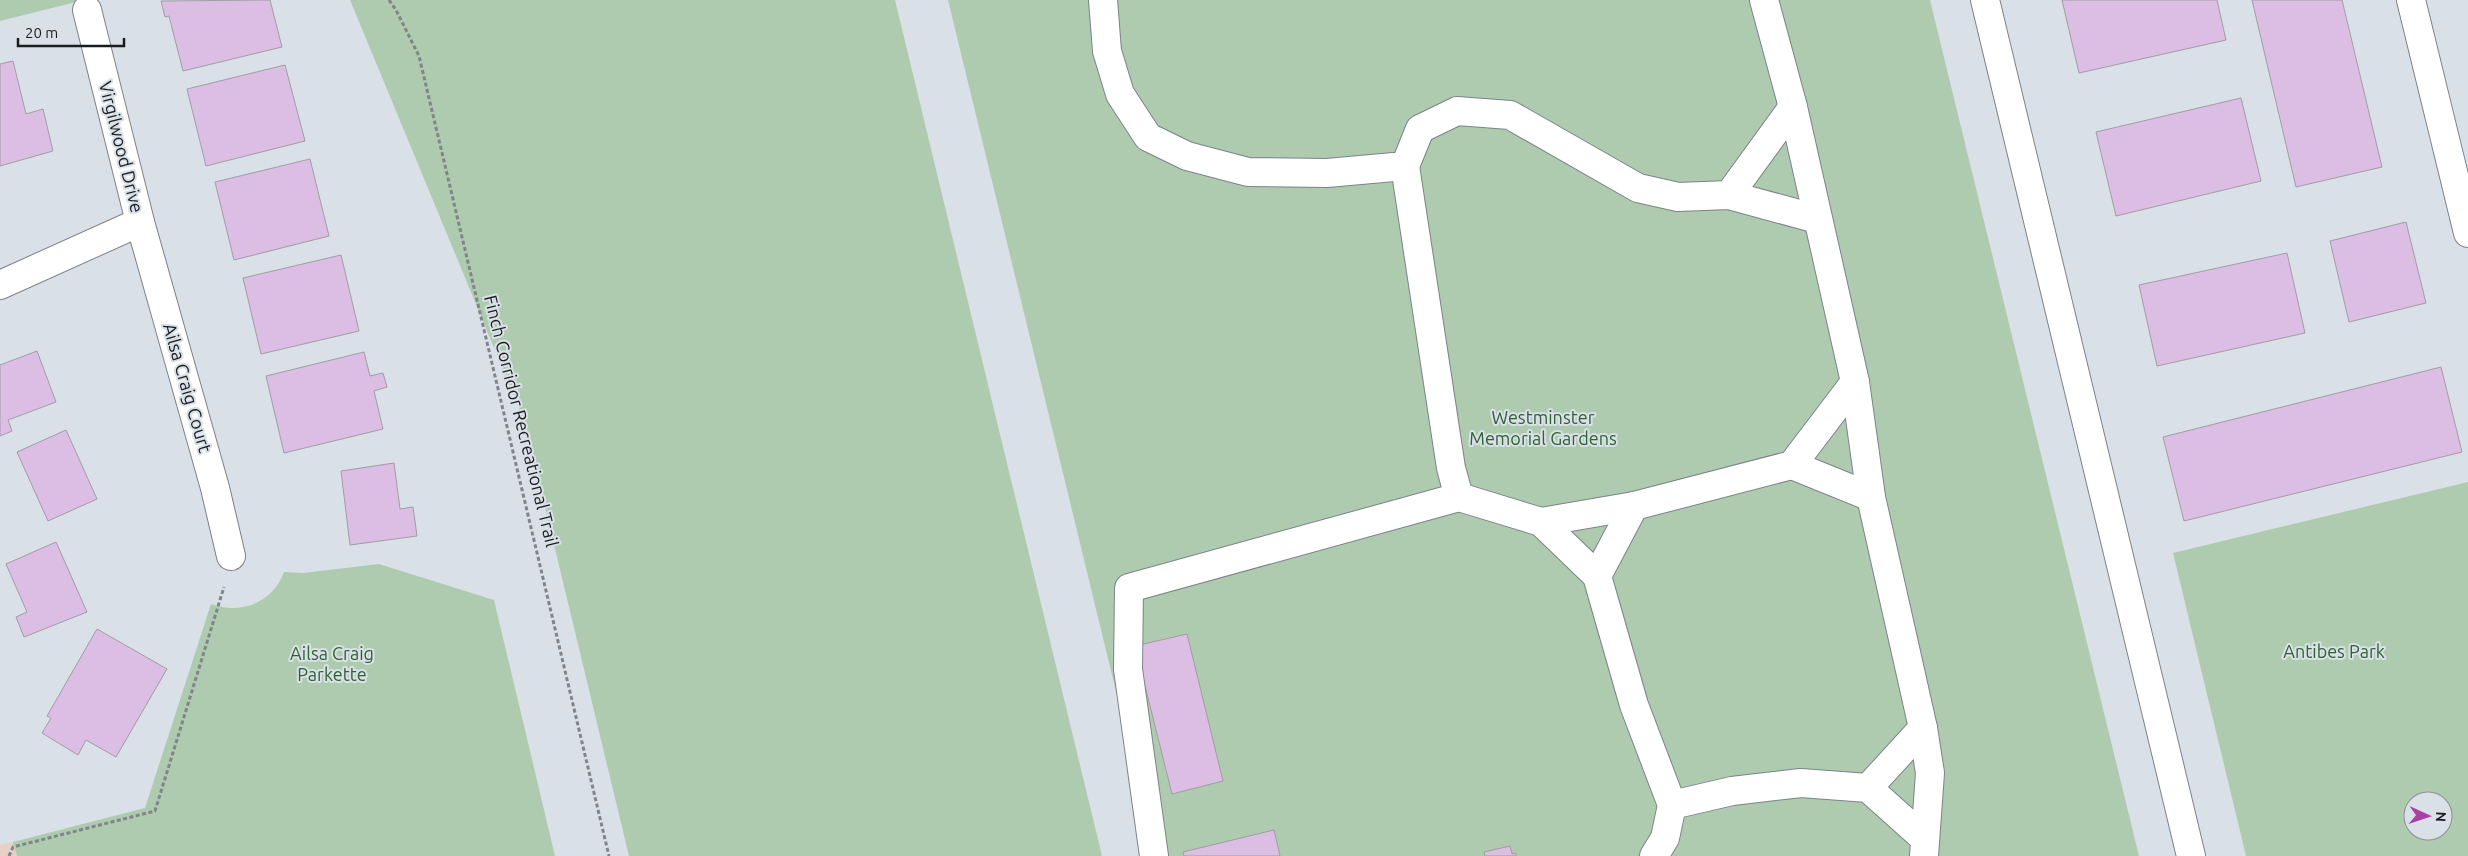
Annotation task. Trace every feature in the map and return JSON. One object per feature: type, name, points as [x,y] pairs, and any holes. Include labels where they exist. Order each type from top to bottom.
[{"type":"street","points":[[1103,0],[1107,51],[1120,94],[1148,137],[1187,156],[1248,172],[1327,173],[1405,166]]},
{"type":"street","points":[[1764,0],[1793,107],[1816,219],[1855,382],[1871,498],[1923,728],[1930,774],[1924,847]]},
{"type":"street","points":[[1985,0],[2191,856]]},
{"type":"street","points":[[2411,0],[2468,233]]},
{"type":"street","name":"Virgilwood Drive","points":[[0,285],[140,222],[87,10]]},
{"type":"street","points":[[1729,195],[1793,107]]},
{"type":"street","points":[[1459,497],[1451,468],[1405,166],[1420,129],[1457,111],[1510,115],[1638,188],[1678,197],[1729,195],[1816,219]]},
{"type":"street","name":"Ailsa Craig Court","points":[[140,222],[215,488],[231,556]]},
{"type":"street","points":[[1792,465],[1855,382]]},
{"type":"street","points":[[1154,856],[1128,669],[1129,588],[1459,497],[1542,522],[1634,506],[1792,465],[1871,498]]},
{"type":"street","points":[[1597,576],[1634,506]]},
{"type":"street","points":[[1542,522],[1597,576],[1634,706],[1672,805],[1665,838],[1654,856]]},
{"type":"street","points":[[1868,788],[1923,728]]},
{"type":"street","points":[[1672,805],[1732,791],[1801,783],[1868,788],[1924,847]]},
{"type":"path","name":"Finch Corridor Recreational Trail","points":[[389,0],[419,56],[609,856]]},
{"type":"path","points":[[9,856],[12,847],[155,811],[219,607],[231,556]]},
{"type":"shaded area","points":[[13,842],[17,856],[0,856],[0,845]]},
{"type":"green space","points":[[0,0],[84,0],[0,21]]},
{"type":"green space","points":[[350,0],[895,0],[1102,856],[629,856],[524,420]]},
{"type":"green space","name":"Westminster Memorial Gardens","points":[[948,0],[1930,0],[2139,856],[1156,856]]},
{"type":"green space","name":"Antibes Park","points":[[2468,482],[2468,856],[2246,856],[2173,553]]},
{"type":"green space","name":"Ailsa Craig Parkette","points":[[379,564],[494,600],[555,856],[17,856],[13,842],[145,808],[211,604],[233,608],[254,604],[272,592],[284,572],[303,573]]},
{"type":"building","points":[[270,0],[282,47],[183,71],[169,16],[165,17],[161,1]]},
{"type":"building","points":[[2062,0],[2217,0],[2226,40],[2079,73]]},
{"type":"building","points":[[2252,0],[2342,0],[2382,167],[2296,187]]},
{"type":"building","points":[[13,61],[26,114],[43,109],[53,151],[0,166],[0,64]]},
{"type":"building","points":[[285,65],[305,141],[206,166],[187,89]]},
{"type":"building","points":[[2241,98],[2261,181],[2116,216],[2096,132]]},
{"type":"building","points":[[310,159],[329,236],[234,260],[215,182]]},
{"type":"building","points":[[2406,222],[2426,303],[2349,322],[2330,241]]},
{"type":"building","points":[[2287,253],[2305,333],[2157,366],[2139,285]]},
{"type":"building","points":[[341,255],[359,331],[261,354],[243,278]]},
{"type":"building","points":[[37,351],[56,402],[8,420],[12,431],[0,436],[0,365]]},
{"type":"building","points":[[364,352],[370,376],[383,373],[387,387],[374,391],[383,429],[284,453],[266,376]]},
{"type":"building","points":[[2441,367],[2462,452],[2184,521],[2163,437]]},
{"type":"building","points":[[66,430],[97,499],[48,521],[17,452]]},
{"type":"building","points":[[394,463],[400,509],[413,507],[417,536],[350,545],[341,471]]},
{"type":"building","points":[[56,542],[87,612],[24,637],[16,617],[27,612],[6,564]]},
{"type":"building","points":[[97,629],[167,669],[116,757],[86,740],[78,755],[42,733],[51,718],[47,716]]},
{"type":"building","points":[[1187,634],[1223,781],[1172,794],[1135,646]]},
{"type":"building","points":[[1274,830],[1280,856],[1184,856],[1183,852]]},
{"type":"building","points":[[1510,846],[1512,854],[1516,853],[1516,856],[1485,856],[1484,852]]}]
